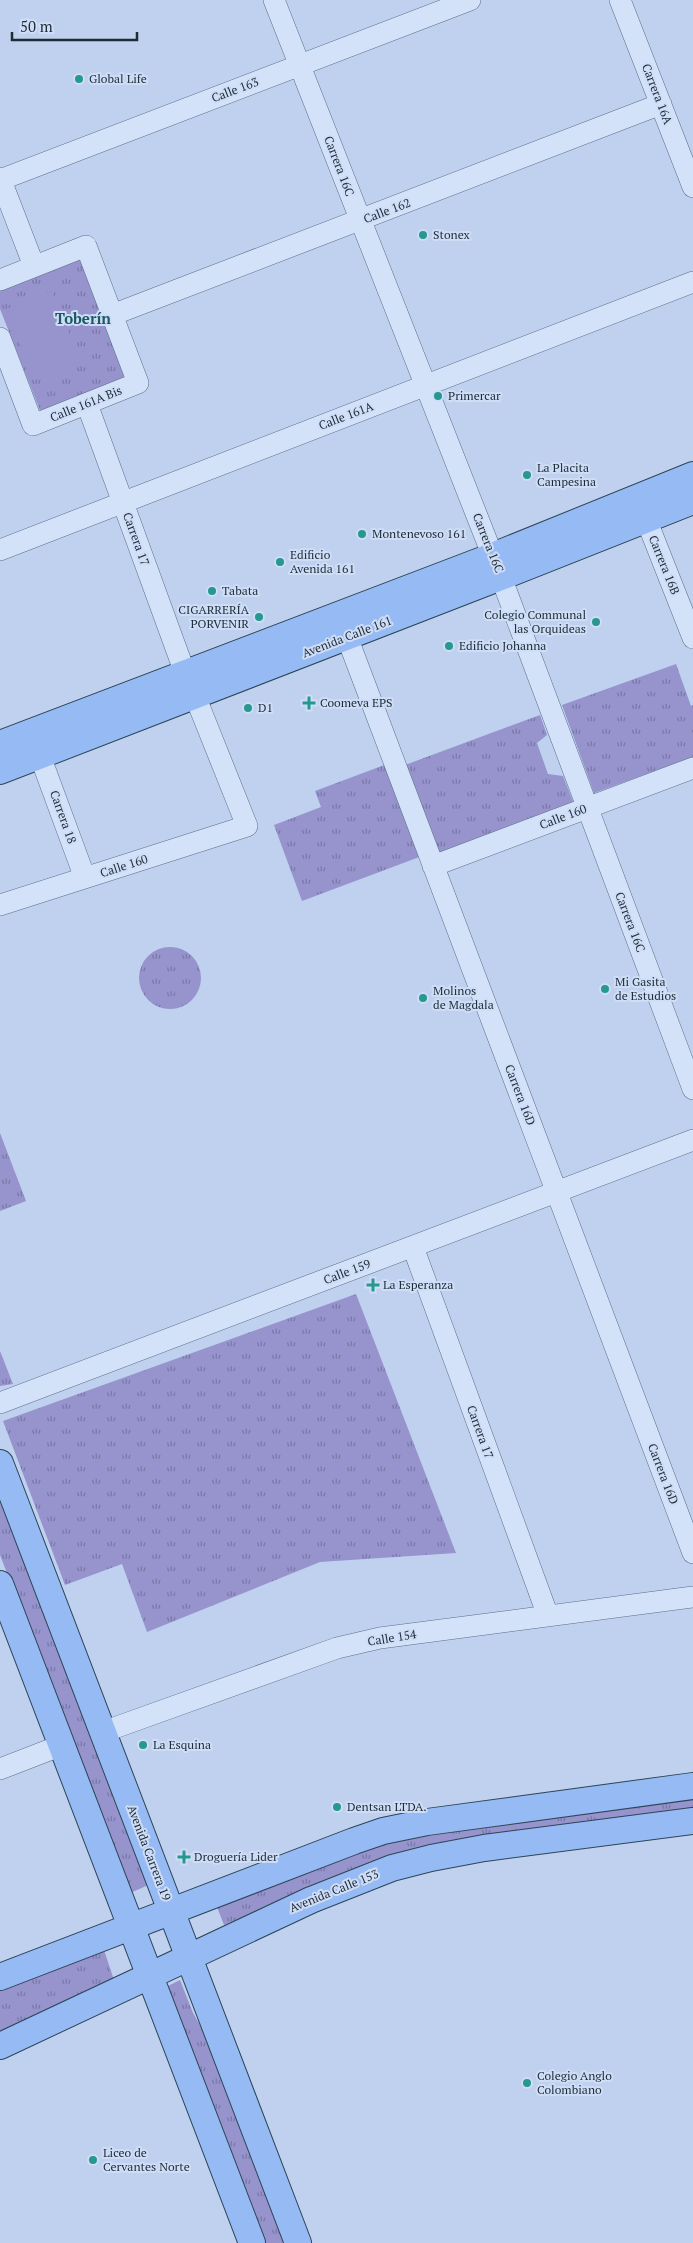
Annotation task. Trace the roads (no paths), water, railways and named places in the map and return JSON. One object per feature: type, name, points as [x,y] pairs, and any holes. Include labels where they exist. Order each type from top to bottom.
[{"type":"main road","name":"Avenida Calle 161","points":[[0,744],[347,637],[693,475]]},
{"type":"main road","name":"Avenida Calle 161","points":[[0,772],[40,756],[190,685],[497,567],[646,519],[693,501]]},
{"type":"main road","name":"Avenida Carrera 19","points":[[0,1463],[298,2243]]},
{"type":"main road","points":[[0,1584],[252,2243]]},
{"type":"main road","points":[[0,1977],[354,1841],[396,1828],[693,1786]]},
{"type":"main road","name":"Avenida Calle 153","points":[[0,2046],[150,1974],[360,1879],[414,1862],[501,1846],[693,1821]]},
{"type":"street","name":"Carrera 16C","points":[[274,0],[497,567],[693,1089]]},
{"type":"street","name":"Calle 163","points":[[0,179],[470,0]]},
{"type":"street","name":"Carrera 16A","points":[[620,0],[693,187]]},
{"type":"street","name":"Calle 162","points":[[112,315],[361,221],[661,104]]},
{"type":"street","points":[[0,179],[34,266]]},
{"type":"street","points":[[0,280],[86,246],[112,315]]},
{"type":"street","name":"Calle 161A","points":[[0,550],[693,282]]},
{"type":"street","name":"Calle 161A Bis","points":[[4,361],[33,425],[138,383],[112,315]]},
{"type":"street","points":[[0,338],[4,361]]},
{"type":"street","name":"Carrera 17","points":[[87,404],[190,685],[247,826]]},
{"type":"street","name":"Carrera 16B","points":[[646,519],[693,638]]},
{"type":"street","name":"Carrera 16D","points":[[347,637],[693,1553]]},
{"type":"street","name":"Carrera 18","points":[[40,756],[85,878]]},
{"type":"street","name":"Calle 160","points":[[433,866],[693,768]]},
{"type":"street","name":"Calle 160","points":[[0,906],[247,826]]},
{"type":"street","name":"Calle 159","points":[[0,1404],[693,1140]]},
{"type":"street","name":"Carrera 17","points":[[413,1247],[548,1616]]},
{"type":"street","name":"Calle 154","points":[[103,1732],[337,1648],[380,1638],[693,1597]]},
{"type":"street","points":[[0,1769],[62,1745]]},
{"type":"place","name":"Global Life","points":[[79,79]]},
{"type":"place","name":"Stonex","points":[[423,235]]},
{"type":"place","name":"Primercar","points":[[438,396]]},
{"type":"place","name":"La Placita Campesina","points":[[527,475]]},
{"type":"place","name":"Montenevoso 161","points":[[362,534]]},
{"type":"place","name":"Edificio Avenida 161","points":[[280,562]]},
{"type":"place","name":"Tabata","points":[[212,591]]},
{"type":"place","name":"CIGARRERÍA PORVENIR","points":[[259,617]]},
{"type":"place","name":"Colegio Communal las Orquideas","points":[[596,622]]},
{"type":"place","name":"Edificio Johanna","points":[[449,646]]},
{"type":"place","name":"Coomeva EPS","points":[[309,703]]},
{"type":"place","name":"D1","points":[[248,708]]},
{"type":"place","name":"Mi Gasita de Estudios","points":[[605,989]]},
{"type":"place","name":"Molinos de Magdala","points":[[423,998]]},
{"type":"place","name":"La Esperanza","points":[[373,1285]]},
{"type":"place","name":"La Esquina","points":[[143,1745]]},
{"type":"place","name":"Dentsan LTDA.","points":[[337,1807]]},
{"type":"place","name":"Droguería Lider","points":[[184,1857]]},
{"type":"place","name":"Colegio Anglo Colombiano","points":[[527,2083]]},
{"type":"place","name":"Liceo de Cervantes Norte","points":[[93,2160]]},
{"type":"district","name":"Toberín","points":[[83,319]]}]
